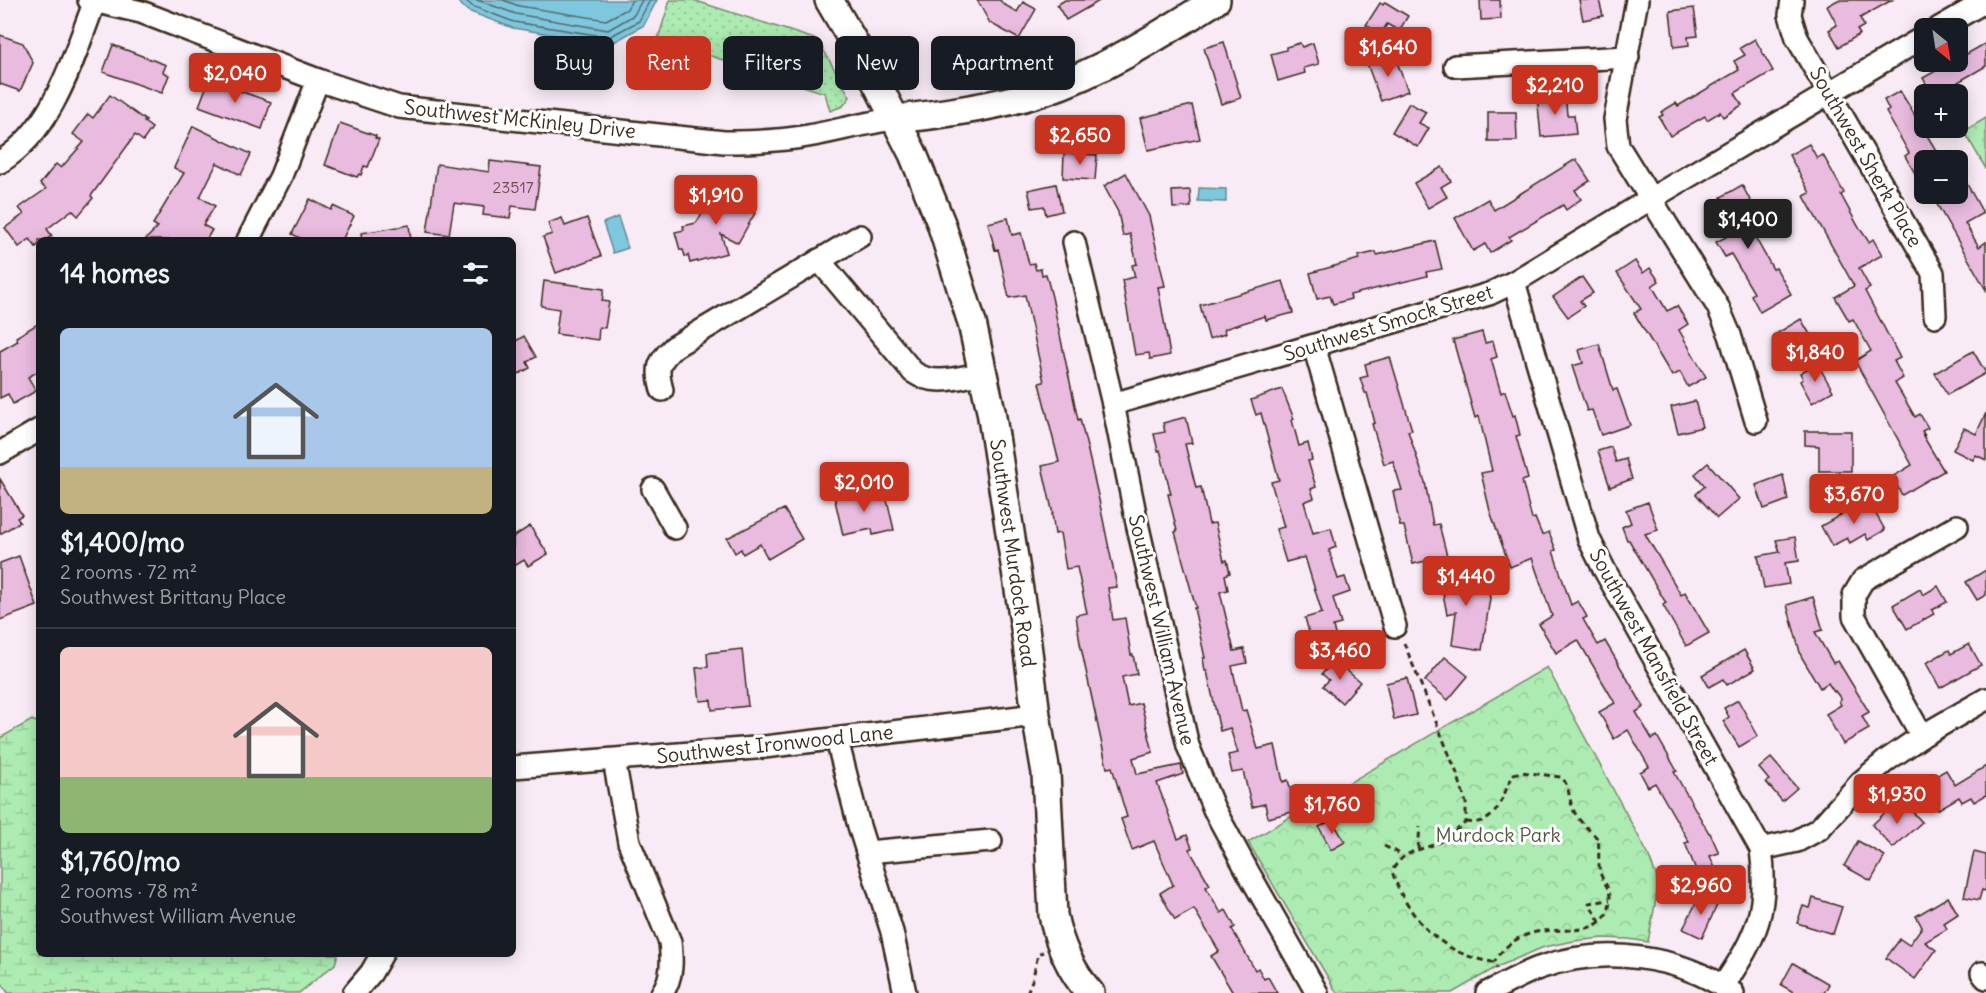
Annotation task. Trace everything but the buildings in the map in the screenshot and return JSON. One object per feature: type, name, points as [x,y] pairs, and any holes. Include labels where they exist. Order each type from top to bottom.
[{"type":"main road","name":"Southwest Murdock Road","points":[[829,0],[896,118],[913,154],[941,223],[964,294],[991,411],[1025,628],[1047,785],[1053,915],[1061,945],[1075,974],[1090,993]]},
{"type":"main road","points":[[896,118],[994,104],[1039,93],[1137,48],[1216,0]]},
{"type":"street","name":"Southwest McKinley Drive","points":[[92,0],[141,12],[318,80],[399,107],[724,142],[765,142],[809,136],[896,118]]},
{"type":"street","points":[[0,162],[28,138],[49,110],[65,78],[92,0]]},
{"type":"street","points":[[1638,0],[1615,119],[1618,146],[1718,308],[1730,335],[1756,422]]},
{"type":"street","name":"Southwest Sherk Place","points":[[1792,0],[1790,15],[1797,38],[1933,273],[1935,316]]},
{"type":"street","points":[[1957,18],[1986,1]]},
{"type":"street","name":"Southwest Smock Street","points":[[1113,404],[1489,294],[1514,282],[1914,44]]},
{"type":"street","points":[[1455,66],[1628,57]]},
{"type":"street","points":[[250,237],[281,176],[318,80]]},
{"type":"street","points":[[662,390],[658,375],[659,365],[674,347],[860,236]]},
{"type":"street","name":"Southwest William Avenue","points":[[1074,242],[1113,404],[1137,523],[1188,746],[1214,809],[1317,993]]},
{"type":"street","points":[[819,260],[913,372],[922,378],[943,380],[984,373]]},
{"type":"street","name":"Southwest Mansfield Street","points":[[1514,282],[1589,538],[1609,580],[1761,849],[1764,897],[1757,927],[1728,989]]},
{"type":"street","points":[[1314,346],[1385,585],[1395,627]]},
{"type":"street","points":[[0,453],[36,432]]},
{"type":"street","points":[[653,489],[675,528]]},
{"type":"street","points":[[1922,736],[1854,616],[1854,595],[1863,580],[1957,526]]},
{"type":"street","points":[[1761,849],[1797,841],[1819,829],[1868,776],[1887,760],[1922,736],[1986,699]]},
{"type":"street","name":"Southwest Ironwood Lane","points":[[516,767],[837,740],[1036,715]]},
{"type":"street","points":[[837,740],[867,852],[892,932],[905,993]]},
{"type":"street","points":[[614,759],[629,842],[670,942],[672,959],[670,976],[662,993]]},
{"type":"street","points":[[867,852],[991,841]]},
{"type":"street","points":[[1497,988],[1543,966],[1588,958],[1619,956],[1658,961],[1705,976],[1728,989]]},
{"type":"street","points":[[354,993],[371,973],[380,957]]},
{"type":"path","points":[[1395,627],[1411,656],[1458,776],[1466,803],[1466,822]]},
{"type":"path","points":[[1494,962],[1471,958],[1457,951],[1416,920],[1405,903],[1392,871],[1397,863],[1418,849],[1443,840],[1466,822],[1474,823],[1484,820],[1494,813],[1514,774],[1521,772],[1561,777],[1565,781],[1575,814],[1598,838],[1599,866],[1602,877],[1609,888],[1609,908],[1596,925],[1576,930],[1530,933],[1502,949],[1494,962],[1497,988]]},
{"type":"path","points":[[1418,849],[1420,826]]},
{"type":"path","points":[[1384,846],[1397,852],[1403,858]]},
{"type":"path","points":[[1600,922],[1590,903],[1610,900]]},
{"type":"path","points":[[1027,993],[1038,954],[1061,945]]},
{"type":"green space","points":[[670,0],[693,0],[806,36],[723,36],[723,60],[711,56],[711,36],[659,36]]},
{"type":"green space","points":[[823,49],[835,70],[835,90],[846,90],[850,97],[843,106],[830,111],[825,93],[816,90],[823,90]]},
{"type":"green space","points":[[1986,118],[1986,169],[1968,138],[1968,129]]},
{"type":"green space","name":"Murdock Park","points":[[1547,667],[1648,854],[1659,883],[1648,942],[1603,938],[1544,947],[1497,967],[1452,993],[1337,993],[1248,842]]},
{"type":"green space","points":[[32,720],[36,722],[36,957],[337,957],[335,964],[299,993],[8,993],[0,980],[0,738]]},
{"type":"water","points":[[456,0],[657,0],[644,25],[614,42],[614,36],[562,36],[513,28],[468,11]]},
{"type":"water","points":[[1199,188],[1226,189],[1226,202],[1198,201]]},
{"type":"water","points":[[618,217],[628,248],[613,253],[603,223]]}]
